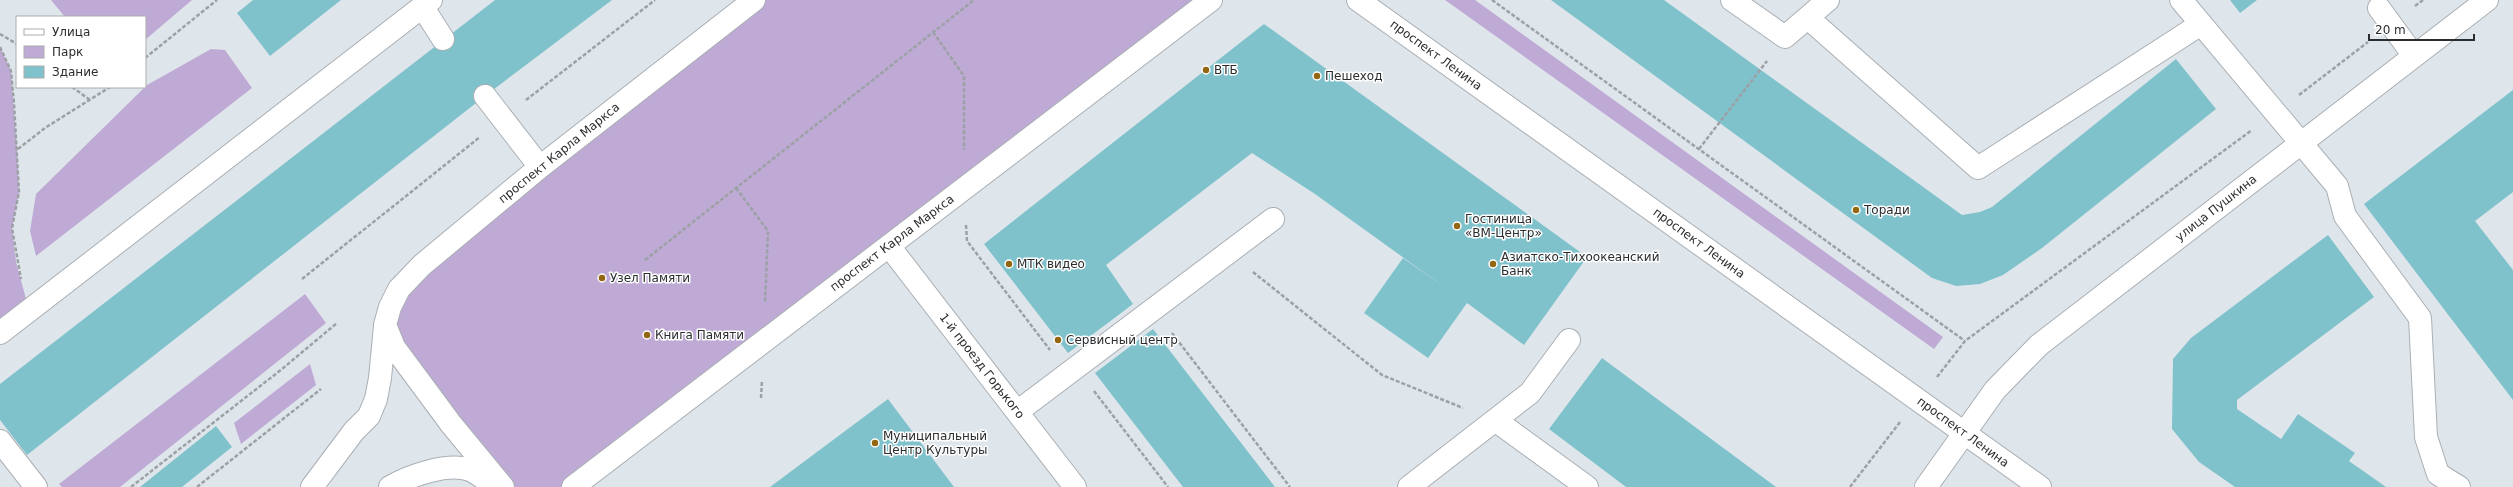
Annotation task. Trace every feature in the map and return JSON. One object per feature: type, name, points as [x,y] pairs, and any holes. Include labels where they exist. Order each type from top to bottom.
[{"type":"street","name":"проспект Карла Маркса","points":[[312,487],[354,431],[369,416],[378,385],[385,325],[390,307],[399,290],[422,265],[540,167],[754,0]]},
{"type":"street","name":"проспект Карла Маркса","points":[[573,487],[1211,0]]},
{"type":"street","name":"проспект Ленина","points":[[1358,0],[1919,400],[1964,435],[2040,487]]},
{"type":"street","points":[[1732,0],[1785,37],[1828,0]]},
{"type":"street","points":[[2181,0],[2337,186],[2345,216],[2420,318],[2426,437],[2438,474],[2459,487]]},
{"type":"street","name":"улица Пушкина","points":[[1926,487],[2009,374],[2039,345],[2487,0]]},
{"type":"street","points":[[0,333],[426,3],[442,39]]},
{"type":"street","points":[[2385,16],[2414,56]]},
{"type":"street","points":[[1808,18],[1978,168],[2201,24]]},
{"type":"street","points":[[485,96],[540,167]]},
{"type":"street","points":[[1017,412],[1273,219]]},
{"type":"street","name":"1-й проезд Горького","points":[[889,246],[1075,487]]},
{"type":"street","points":[[385,325],[394,347],[451,424],[504,487]]},
{"type":"street","points":[[1409,487],[1530,393],[1569,340]]},
{"type":"street","points":[[1495,420],[1587,487]]},
{"type":"street","points":[[0,441],[36,487]]},
{"type":"street","points":[[390,487],[430,470],[453,469],[469,470],[496,487]]},
{"type":"path","points":[[146,57],[217,0]]},
{"type":"path","points":[[645,260],[974,0]]},
{"type":"path","points":[[1492,0],[1965,341]]},
{"type":"path","points":[[1850,487],[1888,436],[1919,400],[1965,341],[2276,112],[2385,16],[2423,0]]},
{"type":"path","points":[[933,32],[964,76],[964,188],[967,241],[1060,363],[1071,371],[1084,377],[1168,487]]},
{"type":"path","points":[[0,34],[16,43]]},
{"type":"path","points":[[1699,149],[1785,37]]},
{"type":"path","points":[[0,47],[11,71],[17,149],[18,192],[12,228],[16,262],[29,310]]},
{"type":"path","points":[[73,88],[90,100]]},
{"type":"path","points":[[17,149],[45,128],[108,88]]},
{"type":"path","points":[[736,188],[768,231],[761,398]]},
{"type":"path","points":[[1229,252],[1382,375],[1495,420]]},
{"type":"path","points":[[1154,308],[1290,487]]},
{"type":"path","points":[[130,487],[282,369],[338,323]]},
{"type":"path","points":[[197,487],[321,389]]},
{"type":"green space","points":[[51,0],[192,0],[146,39],[146,16],[64,16]]},
{"type":"green space","points":[[754,0],[1211,0],[573,487],[503,487],[394,347],[399,289]]},
{"type":"green space","points":[[1445,0],[1475,0],[1943,337],[1934,349]]},
{"type":"green space","points":[[0,47],[11,71],[19,192],[12,228],[16,262],[29,310],[0,333]]},
{"type":"green space","points":[[211,49],[225,50],[252,88],[36,256],[30,231],[36,194],[144,88],[146,88],[147,85]]},
{"type":"green space","points":[[305,294],[326,323],[120,487],[62,487],[59,484]]},
{"type":"green space","points":[[310,364],[316,385],[241,444],[234,423]]},
{"type":"building","points":[[253,0],[341,0],[270,56],[237,13]]},
{"type":"building","points":[[495,0],[612,0],[485,96],[27,455],[0,420],[0,384]]},
{"type":"building","points":[[1551,0],[1664,0],[1962,215],[1980,212],[1992,207],[2176,59],[2216,109],[2042,248],[2003,275],[1980,284],[1956,286],[1932,278]]},
{"type":"building","points":[[2230,0],[2257,0],[2240,13]]},
{"type":"building","points":[[1264,24],[1587,257],[1524,345],[1467,303],[1428,358],[1364,313],[1403,258],[1447,289],[1315,194],[1252,153],[1106,265],[1133,304],[1068,353],[984,244]]},
{"type":"building","points":[[2513,90],[2513,192],[2475,221],[2513,270],[2513,400],[2364,204]]},
{"type":"building","points":[[2328,235],[2374,297],[2237,400],[2237,409],[2281,439],[2298,414],[2355,453],[2349,461],[2386,487],[2235,487],[2199,462],[2172,429],[2173,359],[2191,338]]},
{"type":"building","points":[[1153,329],[1275,487],[1183,487],[1095,373]]},
{"type":"building","points":[[1602,358],[1776,487],[1626,487],[1549,429]]},
{"type":"building","name":"Муниципальный Центр Культуры","points":[[888,399],[954,487],[770,487]]},
{"type":"building","points":[[216,426],[232,447],[182,487],[140,487]]},
{"type":"place","name":"ВТБ","points":[[1206,70]]},
{"type":"place","name":"Пешеход","points":[[1317,76]]},
{"type":"place","name":"Торади","points":[[1856,210]]},
{"type":"place","name":"Гостиница «ВМ-Центр»","points":[[1457,226]]},
{"type":"place","name":"МТК видео","points":[[1009,264]]},
{"type":"place","name":"Азиатско-Тихоокеанский Банк","points":[[1493,264]]},
{"type":"place","name":"Узел Памяти","points":[[602,278]]},
{"type":"place","name":"Книга Памяти","points":[[647,335]]},
{"type":"place","name":"Сервисный центр","points":[[1058,340]]},
{"type":"place","name":"Муниципальный Центр Культуры","points":[[875,443]]}]
